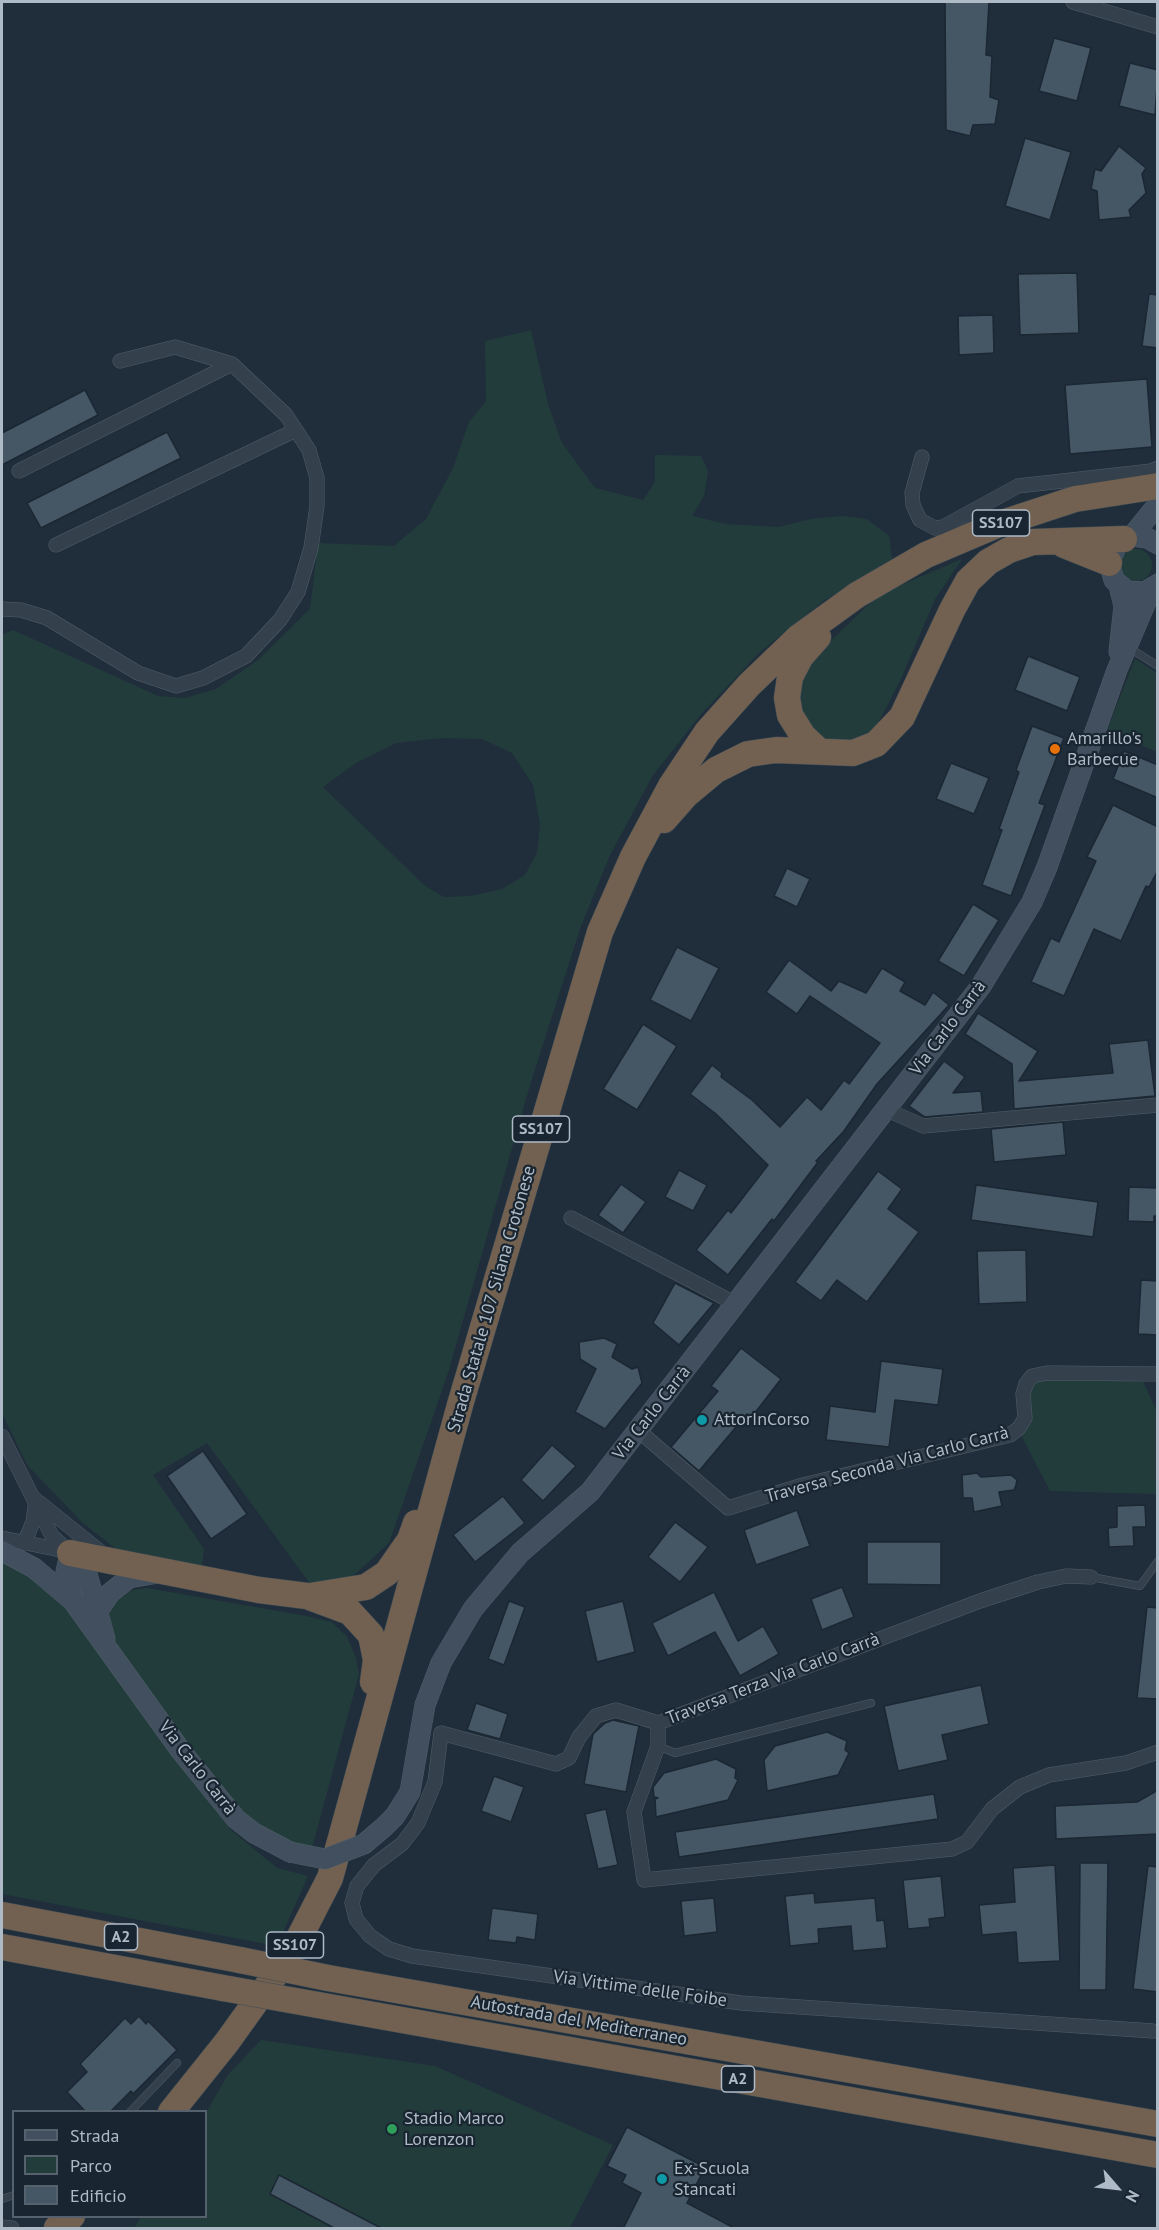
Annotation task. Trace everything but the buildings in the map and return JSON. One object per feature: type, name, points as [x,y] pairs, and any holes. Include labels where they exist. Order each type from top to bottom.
[{"type":"highway","name":"Strada Statale 107 Silana Crotonese","points":[[173,2110],[227,2042],[293,1950],[330,1878],[460,1406],[600,932],[633,857],[671,786],[706,732],[749,685],[799,637],[857,595],[926,555],[999,524],[1075,499],[1158,486]]},
{"type":"highway","points":[[633,857],[686,795],[716,770],[748,754],[776,750],[853,753],[876,744],[902,717],[968,581],[987,562],[1009,550],[1033,542],[1128,538]]},
{"type":"highway","points":[[1052,541],[1114,575]]},
{"type":"highway","points":[[819,751],[803,736],[790,715],[787,698],[790,677],[801,656],[857,595]]},
{"type":"highway","points":[[307,1596],[366,1587],[387,1573],[410,1540],[460,1406]]},
{"type":"highway","points":[[70,1553],[162,1572],[307,1596],[350,1612],[371,1635],[376,1659],[363,1755]]},
{"type":"highway","name":"Autostrada del Mediterraneo","points":[[2,1915],[328,1978],[1158,2124]]},
{"type":"highway","name":"Autostrada del Mediterraneo","points":[[2,1947],[1158,2155]]},
{"type":"highway","points":[[57,2229],[71,2218]]},
{"type":"main road","points":[[1155,586],[1135,592],[1114,575],[1113,549],[1128,538],[1158,504]]},
{"type":"main road","points":[[1128,538],[1156,539]]},
{"type":"main road","name":"Via Carlo Carrà","points":[[1114,575],[1124,606],[1118,670]]},
{"type":"main road","name":"Via Carlo Carrà","points":[[70,1553],[66,1572],[73,1601],[194,1768],[236,1819],[254,1833],[290,1852],[325,1859],[364,1844],[384,1827],[395,1816],[410,1792],[425,1705],[441,1663],[473,1609],[520,1553],[590,1492],[981,986],[1032,902],[1065,822],[1118,670],[1155,586]]},
{"type":"main road","points":[[2,1551],[34,1568],[73,1601]]},
{"type":"main road","name":"Via Carlo Carrà","points":[[70,1553],[87,1574],[108,1650]]},
{"type":"main road","points":[[98,1611],[110,1593],[129,1578],[162,1572]]},
{"type":"street","points":[[1073,2],[1158,27]]},
{"type":"street","points":[[2,609],[21,610],[47,618],[138,673],[176,686],[204,678],[246,656],[280,620],[298,592],[311,548],[317,506],[317,478],[309,450],[286,415],[232,364],[175,347],[120,361]]},
{"type":"street","points":[[19,471],[232,364]]},
{"type":"street","points":[[56,545],[296,430]]},
{"type":"street","points":[[922,457],[912,493],[913,505],[920,520],[935,528],[943,527],[1018,486],[1145,472],[1158,468]]},
{"type":"street","points":[[885,1109],[923,1126],[1158,1105]]},
{"type":"street","points":[[571,1218],[736,1304]]},
{"type":"street","name":"Traversa Seconda Via Carlo Carrà","points":[[639,1431],[728,1508],[803,1485],[1010,1435],[1019,1428],[1025,1418],[1023,1394],[1026,1384],[1032,1377],[1047,1372],[1158,1374]]},
{"type":"street","points":[[2,1436],[36,1500],[64,1538],[70,1553]]},
{"type":"street","points":[[24,1543],[33,1522],[36,1500]]},
{"type":"street","points":[[36,1500],[80,1538],[114,1562]]},
{"type":"street","points":[[2,1538],[70,1553]]},
{"type":"street","name":"Traversa Terza Via Carlo Carrà","points":[[441,1733],[556,1764],[569,1758],[579,1737],[596,1716],[616,1710],[658,1723],[990,1598],[1057,1578],[1091,1577]]},
{"type":"street","points":[[425,1705],[441,1733]]},
{"type":"street","points":[[658,1723],[658,1746],[634,1812],[644,1880],[952,1849],[967,1842],[992,1809],[1020,1787],[1049,1775],[1126,1763],[1158,1752]]},
{"type":"street","name":"Via Vittime delle Foibe","points":[[441,1733],[435,1782],[417,1823],[402,1844],[374,1865],[357,1886],[352,1903],[356,1919],[370,1936],[389,1948],[412,1956],[741,2004],[1153,2031]]},
{"type":"street","points":[[2,2227],[12,2229]]},
{"type":"lane","points":[[1128,647],[1158,666]]},
{"type":"lane","points":[[1091,1577],[1140,1586],[1158,1561]]},
{"type":"lane","points":[[658,1746],[675,1753],[871,1703]]},
{"type":"lane","points":[[132,2110],[177,2063]]},
{"type":"green space","points":[[531,330],[548,404],[562,443],[595,488],[643,500],[655,482],[655,455],[701,456],[708,471],[704,496],[692,516],[726,524],[779,527],[811,519],[843,516],[867,519],[889,536],[892,559],[822,602],[760,652],[703,712],[653,775],[610,855],[580,929],[530,1085],[448,1373],[389,1543],[350,1579],[311,1585],[207,1443],[153,1475],[204,1549],[201,1572],[120,1552],[83,1523],[27,1465],[2,1413],[2,635],[13,630],[158,696],[185,698],[216,689],[258,660],[310,609],[318,543],[394,546],[426,519],[453,468],[469,422],[486,401],[485,341]],"holes":[[[441,738],[482,739],[512,753],[533,785],[540,825],[537,853],[525,875],[502,889],[471,896],[444,897],[425,886],[323,787],[356,763],[396,743]]]},
{"type":"green space","points":[[1136,549],[1147,554],[1152,565],[1147,576],[1136,581],[1125,576],[1120,565],[1125,554]]},
{"type":"green space","points":[[962,559],[935,599],[900,681],[874,731],[863,741],[836,744],[821,738],[808,727],[792,684],[807,663],[880,594]]},
{"type":"green space","points":[[1135,659],[1157,673],[1157,752],[1107,730]]},
{"type":"green space","points":[[1041,1378],[1142,1379],[1157,1412],[1157,1494],[1050,1491],[1022,1437],[1029,1415],[1028,1398],[1032,1383]]},
{"type":"green space","points":[[2,1560],[18,1566],[56,1596],[231,1830],[277,1868],[308,1876],[277,1946],[2,1894]]},
{"type":"green space","points":[[147,1588],[332,1622],[347,1637],[356,1658],[359,1674],[312,1848],[299,1849],[249,1823],[115,1651],[106,1619],[114,1602],[132,1590]]},
{"type":"green space","name":"Stadio Marco Lorenzon","points":[[261,2040],[435,2066],[613,2145],[570,2228],[134,2228],[140,2218],[207,2218],[207,2111],[227,2076]]},
{"type":"place","name":"Amarillo's Barbecue","points":[[1055,749]]},
{"type":"place","name":"AttorInCorso","points":[[702,1420]]},
{"type":"place","name":"Stadio Marco Lorenzon","points":[[392,2129]]},
{"type":"place","name":"Ex-Scuola Stancati","points":[[662,2179]]}]
